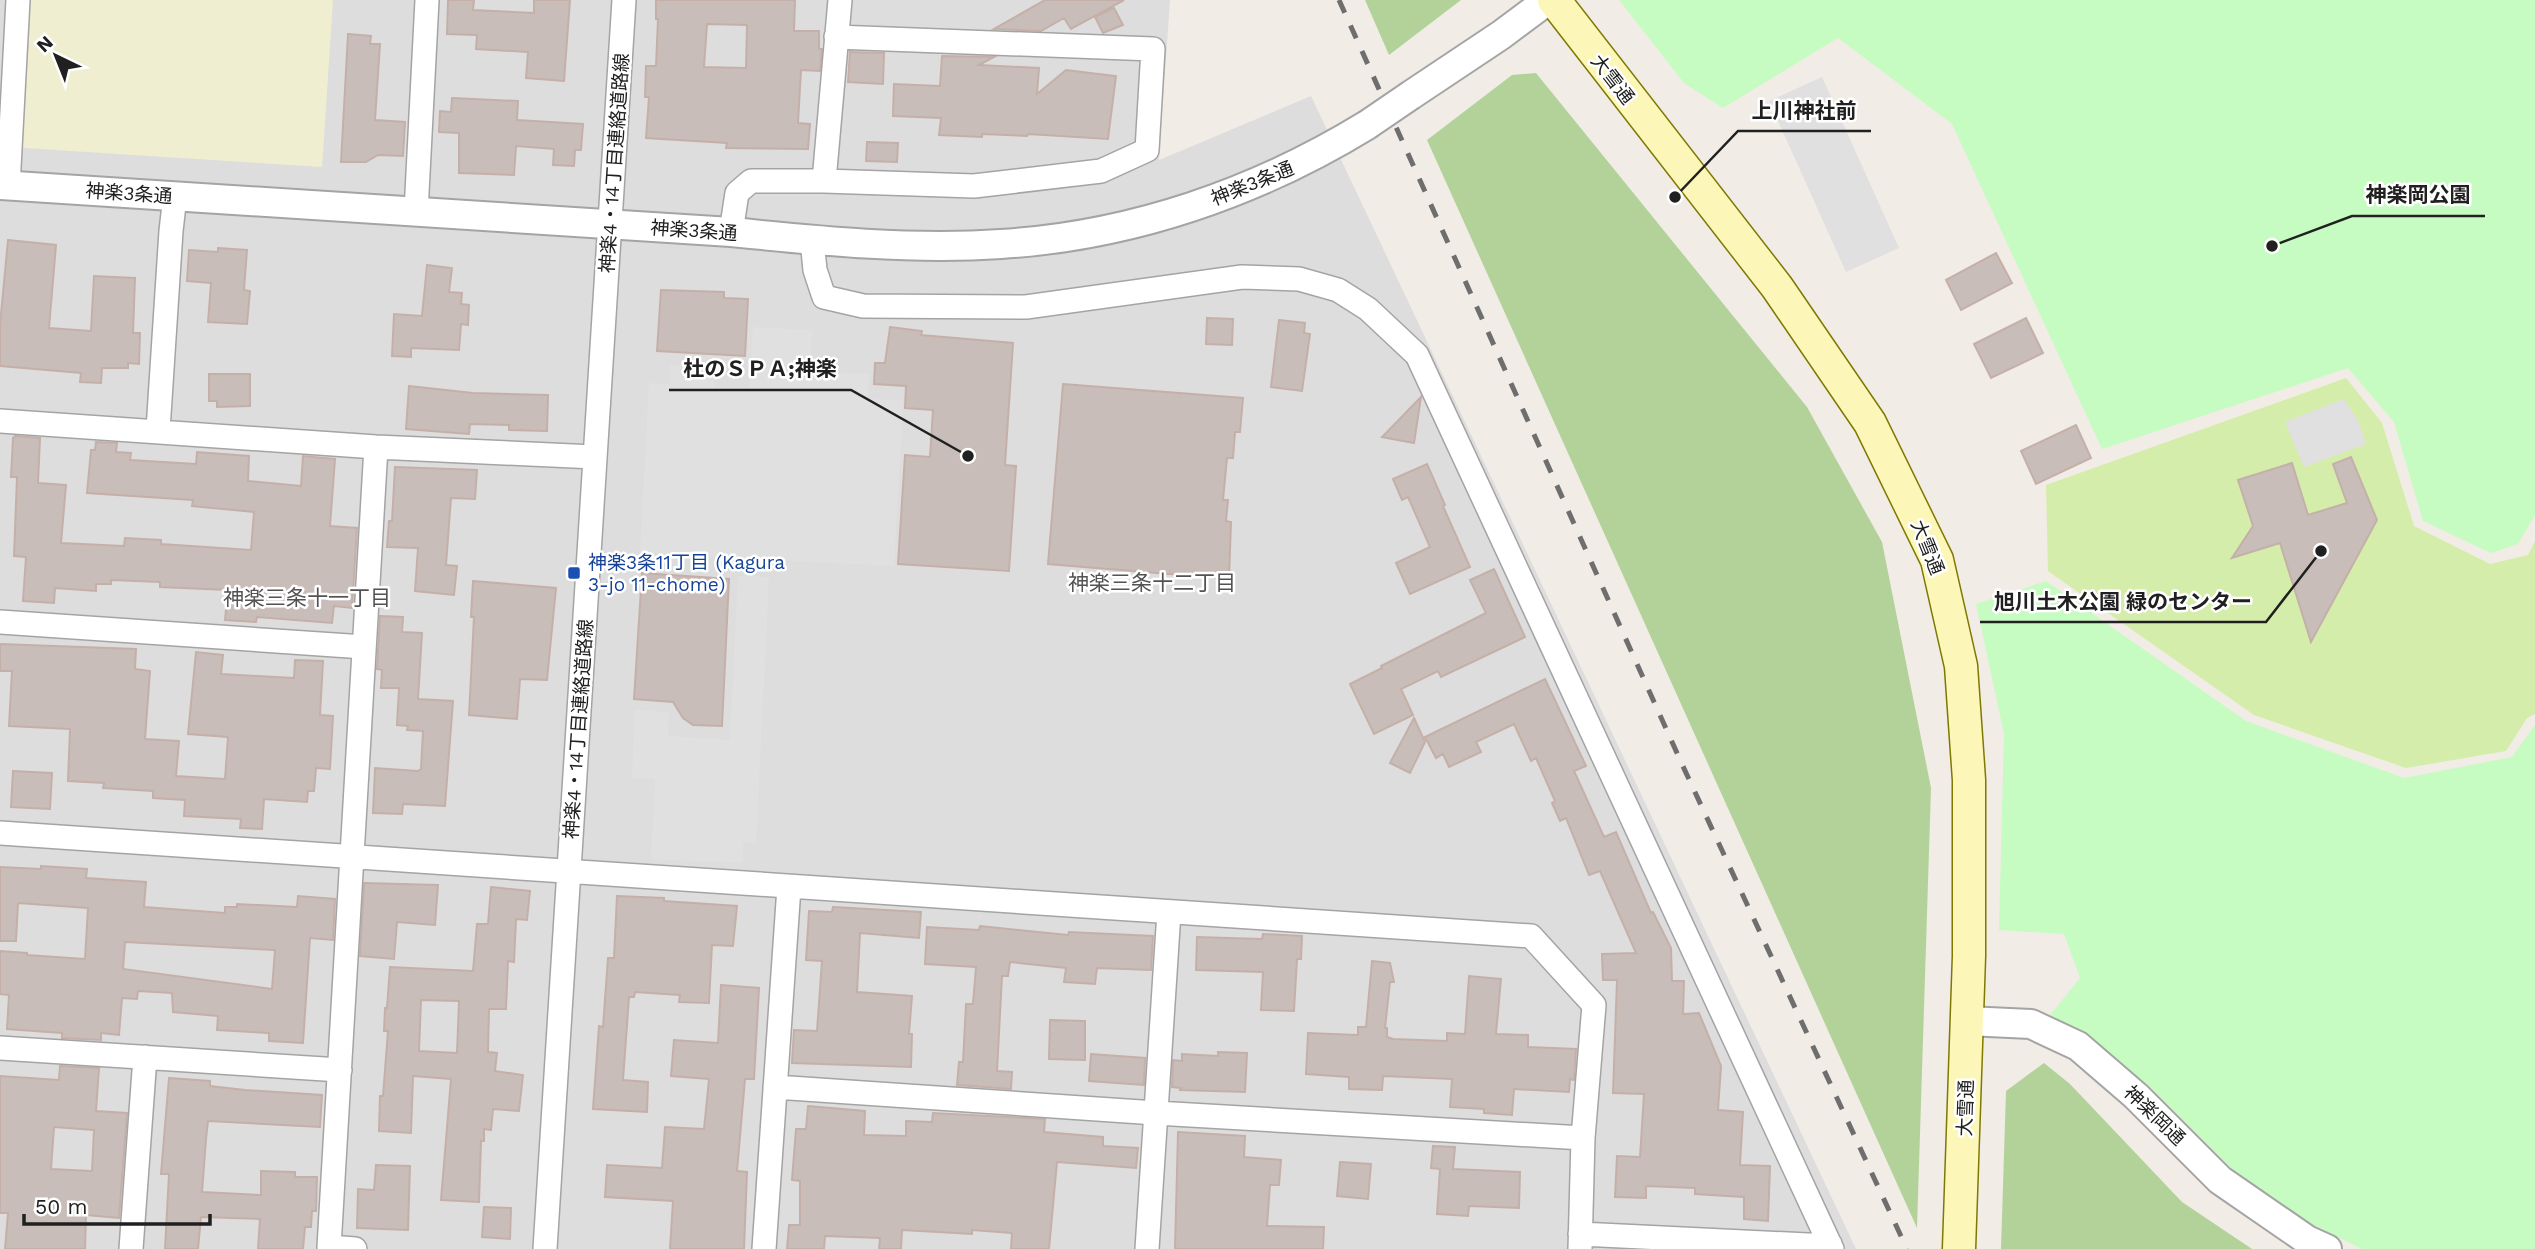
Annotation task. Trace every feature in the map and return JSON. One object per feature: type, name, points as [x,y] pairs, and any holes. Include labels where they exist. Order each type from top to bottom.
[{"type":"main road","name":"大雪通","points":[[1553,0],[1793,309],[1870,423],[1937,560],[1961,666],[1969,780],[1967,1021],[1959,1249]]},
{"type":"street","points":[[4,185],[18,0]]},
{"type":"street","points":[[416,212],[427,0]]},
{"type":"street","name":"神楽4・14丁目連絡道路線","points":[[545,1249],[624,0]]},
{"type":"street","points":[[824,181],[840,0]]},
{"type":"street","name":"神楽3条通","points":[[4,185],[731,232],[812,240],[927,246],[1002,244],[1088,233],[1173,214],[1261,182],[1319,154],[1367,125],[1548,0]]},
{"type":"street","points":[[731,232],[737,193],[751,181],[974,186],[1101,171],[1147,150],[1153,49],[836,37]]},
{"type":"street","points":[[158,430],[175,196]]},
{"type":"street","points":[[0,833],[1531,936],[1594,1005],[1583,1138],[1580,1242],[1831,1247],[1417,355],[1368,309],[1338,290],[1299,279],[1242,277],[1026,307],[863,306],[824,297],[815,270],[812,240]]},
{"type":"street","points":[[0,421],[376,447],[596,457]]},
{"type":"street","points":[[355,1249],[329,1247],[376,447]]},
{"type":"street","points":[[0,622],[364,647]]},
{"type":"street","points":[[764,1249],[789,887]]},
{"type":"street","points":[[1147,1249],[1169,912]]},
{"type":"street","name":"神楽岡通","points":[[1967,1021],[2031,1024],[2078,1046],[2136,1096],[2220,1180],[2307,1240],[2327,1249]]},
{"type":"street","points":[[0,1048],[340,1070]]},
{"type":"street","points":[[131,1249],[145,1057]]},
{"type":"street","points":[[775,1087],[1583,1138]]},
{"type":"shaded area","points":[[0,0],[1170,0],[1159,160],[1311,96],[1856,1249],[0,1249]]},
{"type":"shaded area","points":[[18,0],[333,0],[322,167],[9,147]]},
{"type":"shaded area","points":[[1822,77],[1899,248],[1846,272],[1769,101]]},
{"type":"shaded area","points":[[753,327],[812,330],[810,371],[869,374],[868,399],[903,400],[894,566],[640,553],[649,383],[669,384],[670,365],[715,367],[714,387],[749,389]]},
{"type":"shaded area","points":[[2344,399],[2358,421],[2366,444],[2304,467],[2285,422]]},
{"type":"shaded area","points":[[738,576],[769,577],[756,843],[743,842],[742,863],[651,859],[655,779],[632,778],[635,710],[669,712],[668,736],[730,740]]},
{"type":"green space","points":[[1365,0],[1461,0],[1389,55]]},
{"type":"green space","points":[[1619,0],[2535,0],[2535,515],[2518,544],[2491,553],[2423,521],[2394,422],[2348,368],[2102,449],[1952,124],[1838,38],[1723,108],[1684,83]]},
{"type":"green space","points":[[1536,73],[1807,407],[1882,542],[1931,788],[1917,1228],[1427,140],[1512,75]]},
{"type":"green space","points":[[2346,378],[2382,423],[2414,526],[2490,564],[2528,555],[2535,541],[2535,714],[2527,718],[2506,751],[2406,768],[2254,715],[2048,571],[2046,485]]},
{"type":"green space","points":[[2046,581],[2246,721],[2404,778],[2512,757],[2535,725],[2535,1249],[2362,1249],[2277,1207],[2196,1138],[2047,1019],[2080,978],[2064,934],[1999,930],[2004,734],[1976,604]]},
{"type":"green space","points":[[2044,1063],[2070,1084],[2182,1202],[2252,1249],[2001,1249],[2006,1091]]},
{"type":"building","points":[[448,0],[474,0],[473,10],[534,13],[534,0],[570,0],[564,81],[526,78],[528,52],[476,49],[477,35],[447,34]]},
{"type":"building","points":[[656,0],[795,0],[794,31],[819,31],[819,49],[822,49],[820,71],[801,70],[798,123],[810,124],[808,149],[726,148],[727,143],[646,138],[649,97],[645,97],[646,66],[656,66]],"holes":[[[707,24],[747,25],[746,68],[704,67]]]},
{"type":"building","points":[[1045,0],[1124,0],[1071,29],[1064,18],[1041,31],[994,29]]},
{"type":"building","points":[[1114,8],[1123,25],[1103,33],[1095,17]]},
{"type":"building","points":[[348,34],[371,36],[370,44],[380,44],[375,120],[405,122],[403,156],[378,155],[366,162],[341,162]]},
{"type":"building","points":[[850,52],[884,53],[883,84],[848,82]]},
{"type":"building","points":[[942,56],[994,57],[979,65],[1039,68],[1037,94],[1066,70],[1116,76],[1108,139],[1028,134],[982,134],[982,137],[939,135],[941,118],[893,116],[894,84],[940,86]]},
{"type":"building","points":[[452,98],[518,101],[517,120],[583,124],[581,150],[575,150],[574,166],[553,165],[554,149],[516,146],[514,175],[459,173],[459,133],[439,132],[440,111],[451,112]]},
{"type":"building","points":[[867,142],[898,143],[897,162],[866,161]]},
{"type":"building","points":[[8,240],[56,245],[49,328],[91,331],[94,276],[135,278],[133,333],[140,333],[139,364],[128,363],[128,368],[102,368],[101,383],[80,382],[81,373],[0,366],[0,325]]},
{"type":"building","points":[[218,248],[247,250],[244,290],[250,291],[247,324],[208,322],[211,283],[187,281],[189,250],[218,252]]},
{"type":"building","points":[[1996,253],[2012,283],[1961,310],[1946,280]]},
{"type":"building","points":[[427,265],[452,268],[449,292],[462,293],[461,304],[469,305],[468,325],[461,324],[459,350],[411,348],[411,357],[392,356],[394,314],[422,316]]},
{"type":"building","points":[[661,290],[724,292],[724,298],[748,299],[745,356],[657,351]]},
{"type":"building","points":[[1207,318],[1233,319],[1232,345],[1206,344]]},
{"type":"building","points":[[2026,318],[2043,353],[1991,378],[1974,344]]},
{"type":"building","points":[[1279,320],[1305,323],[1304,333],[1310,334],[1302,391],[1271,387]]},
{"type":"building","points":[[890,327],[922,331],[921,335],[1013,343],[1005,465],[1016,466],[1009,571],[898,564],[905,455],[930,457],[933,410],[905,408],[906,386],[874,384],[875,363],[885,363]]},
{"type":"building","points":[[209,374],[250,374],[250,406],[217,407],[217,401],[209,401]]},
{"type":"building","points":[[1063,384],[1243,398],[1240,432],[1235,432],[1233,458],[1227,458],[1223,500],[1228,500],[1226,521],[1231,522],[1229,579],[1048,564]]},
{"type":"building","points":[[409,386],[473,393],[548,395],[547,431],[509,430],[509,425],[470,424],[469,434],[406,429]]},
{"type":"building","points":[[1421,397],[1414,443],[1382,437]]},
{"type":"building","points":[[2076,425],[2091,458],[2036,484],[2021,451]]},
{"type":"building","points":[[15,436],[40,438],[38,483],[66,485],[61,543],[124,546],[125,538],[161,540],[161,544],[251,550],[254,512],[192,506],[193,500],[87,493],[91,450],[95,450],[96,442],[117,443],[116,452],[131,453],[130,460],[196,464],[197,452],[249,456],[248,481],[301,486],[303,456],[335,459],[330,526],[357,528],[352,608],[334,606],[332,623],[257,617],[256,622],[225,620],[228,590],[160,587],[160,582],[111,580],[111,584],[96,584],[96,591],[55,588],[54,603],[23,601],[26,557],[14,556],[17,477],[11,477]]},
{"type":"building","points":[[2351,457],[2377,520],[2311,642],[2280,543],[2232,558],[2253,526],[2238,480],[2292,463],[2308,515],[2347,503],[2333,464]]},
{"type":"building","points":[[1427,464],[1470,567],[1410,594],[1396,563],[1430,547],[1408,497],[1402,500],[1393,479]]},
{"type":"building","points":[[395,467],[477,470],[475,499],[451,498],[446,565],[457,566],[454,595],[415,591],[418,548],[387,547],[389,521],[392,521]]},
{"type":"building","points":[[1494,569],[1525,637],[1441,677],[1438,671],[1401,689],[1413,715],[1374,734],[1350,684],[1486,613],[1470,580]]},
{"type":"building","points":[[642,573],[729,579],[722,726],[693,725],[683,718],[673,702],[634,699]]},
{"type":"building","points":[[473,581],[556,588],[547,680],[520,679],[517,719],[469,715]]},
{"type":"building","points":[[380,616],[403,617],[402,632],[422,633],[418,699],[453,701],[445,806],[403,804],[402,814],[373,813],[375,768],[421,769],[423,731],[407,730],[408,726],[397,725],[399,688],[381,688],[382,670],[377,669]]},
{"type":"building","points":[[0,644],[136,649],[135,669],[150,671],[145,739],[179,741],[176,776],[225,779],[228,737],[188,734],[196,652],[223,655],[221,674],[294,678],[295,660],[323,661],[320,715],[333,716],[330,769],[316,768],[314,791],[308,791],[307,802],[264,799],[262,829],[240,828],[241,819],[184,816],[185,800],[153,798],[153,791],[103,788],[104,783],[68,781],[70,729],[9,726],[12,671],[0,671]]},
{"type":"building","points":[[1545,679],[1586,766],[1574,771],[1604,837],[1616,832],[1651,913],[1653,912],[1671,948],[1672,981],[1684,981],[1683,1014],[1699,1013],[1721,1066],[1718,1110],[1743,1112],[1740,1165],[1770,1166],[1768,1221],[1744,1219],[1744,1197],[1695,1194],[1695,1188],[1646,1186],[1646,1198],[1615,1197],[1617,1156],[1640,1157],[1644,1094],[1613,1093],[1617,980],[1603,980],[1602,954],[1636,953],[1600,871],[1589,875],[1566,818],[1560,821],[1552,803],[1555,801],[1536,758],[1531,761],[1514,724],[1476,742],[1481,752],[1449,767],[1443,754],[1436,758],[1425,737]]},
{"type":"building","points":[[1414,718],[1425,742],[1410,773],[1390,763]]},
{"type":"building","points":[[13,771],[52,773],[50,809],[11,807]]},
{"type":"building","points":[[41,866],[87,869],[86,878],[146,882],[144,907],[225,913],[225,907],[237,907],[237,904],[297,907],[298,896],[335,899],[333,940],[310,938],[303,1043],[269,1041],[269,1033],[217,1030],[218,1016],[173,1012],[172,993],[138,991],[137,999],[122,998],[119,1035],[101,1033],[101,1040],[62,1038],[62,1033],[7,1029],[9,995],[0,994],[0,951],[85,959],[88,908],[18,903],[16,941],[0,941],[0,867],[41,869]],"holes":[[[125,942],[275,950],[272,989],[123,969]]]},
{"type":"building","points":[[364,883],[438,885],[435,925],[397,922],[394,959],[360,956]]},
{"type":"building","points":[[491,887],[530,891],[527,920],[516,919],[514,962],[508,961],[506,1009],[489,1009],[488,1052],[497,1053],[495,1071],[523,1075],[519,1111],[493,1109],[491,1130],[484,1129],[484,1141],[481,1141],[479,1202],[441,1200],[451,1079],[413,1076],[411,1133],[379,1131],[380,1096],[383,1096],[388,1031],[384,1031],[390,967],[473,971],[477,924],[488,924]],"holes":[[[421,1000],[459,1001],[457,1053],[419,1051]]]},
{"type":"building","points":[[617,896],[737,906],[733,946],[712,945],[709,1003],[679,1002],[680,995],[635,992],[634,997],[629,997],[623,1080],[648,1082],[647,1112],[593,1109],[599,1026],[603,1027],[608,958],[614,958]]},
{"type":"building","points":[[833,907],[921,912],[919,938],[860,933],[857,992],[912,996],[909,1034],[912,1034],[911,1067],[792,1063],[794,1030],[817,1031],[822,961],[806,960],[809,911],[832,912]]},
{"type":"building","points":[[980,926],[1068,935],[1069,932],[1153,936],[1151,970],[1097,968],[1095,984],[1064,982],[1066,968],[1010,962],[1008,976],[1002,976],[997,1071],[1012,1072],[1011,1089],[957,1085],[959,1062],[963,1062],[966,1004],[973,1004],[976,967],[925,964],[927,927],[979,930]]},
{"type":"building","points":[[1263,934],[1302,936],[1301,959],[1297,959],[1294,1011],[1261,1010],[1263,972],[1196,970],[1197,937],[1262,939]]},
{"type":"building","points":[[1372,961],[1390,963],[1394,982],[1390,982],[1385,1028],[1387,1037],[1393,1039],[1447,1041],[1447,1033],[1465,1034],[1469,976],[1501,979],[1496,1034],[1528,1035],[1528,1047],[1576,1049],[1574,1080],[1570,1079],[1569,1092],[1514,1089],[1512,1115],[1484,1113],[1484,1109],[1450,1107],[1452,1079],[1383,1076],[1382,1090],[1349,1089],[1349,1077],[1306,1074],[1308,1033],[1358,1035],[1358,1027],[1366,1027]]},
{"type":"building","points":[[721,985],[759,988],[754,1079],[745,1079],[737,1171],[747,1172],[744,1249],[670,1249],[673,1201],[605,1197],[607,1165],[662,1168],[665,1127],[704,1129],[709,1079],[671,1076],[674,1040],[718,1043]]},
{"type":"building","points":[[1050,1020],[1085,1021],[1085,1060],[1049,1059]]},
{"type":"building","points":[[1218,1052],[1247,1053],[1245,1092],[1180,1090],[1181,1088],[1172,1087],[1173,1060],[1182,1061],[1182,1054],[1218,1056]]},
{"type":"building","points":[[1091,1054],[1145,1058],[1144,1085],[1089,1081]]},
{"type":"building","points":[[60,1066],[99,1068],[96,1111],[127,1113],[119,1218],[86,1215],[85,1249],[5,1249],[8,1213],[0,1213],[0,1076],[59,1080]],"holes":[[[54,1127],[94,1130],[92,1171],[51,1169]]]},
{"type":"building","points":[[169,1078],[210,1081],[210,1086],[245,1090],[322,1095],[320,1127],[208,1121],[202,1192],[261,1195],[261,1171],[295,1172],[295,1177],[317,1177],[316,1211],[312,1211],[311,1227],[305,1227],[303,1249],[258,1249],[260,1219],[201,1217],[198,1249],[165,1249],[169,1174],[161,1174]]},
{"type":"building","points":[[808,1106],[865,1111],[864,1135],[906,1136],[906,1121],[932,1122],[933,1113],[1045,1119],[1044,1132],[1103,1137],[1103,1146],[1138,1148],[1136,1168],[1057,1162],[1049,1249],[1011,1249],[1012,1233],[902,1230],[901,1249],[879,1249],[880,1238],[825,1236],[824,1249],[787,1249],[789,1225],[800,1225],[800,1181],[792,1180],[796,1129],[806,1129]]},
{"type":"building","points":[[1178,1132],[1245,1136],[1244,1157],[1281,1160],[1279,1185],[1270,1185],[1267,1226],[1324,1227],[1323,1249],[1175,1249]]},
{"type":"building","points":[[1433,1146],[1455,1147],[1453,1169],[1520,1172],[1519,1208],[1469,1206],[1468,1216],[1437,1214],[1440,1169],[1431,1168]]},
{"type":"building","points":[[1340,1162],[1371,1164],[1368,1199],[1337,1196]]},
{"type":"building","points":[[376,1165],[410,1166],[408,1230],[357,1228],[358,1189],[374,1190]]},
{"type":"building","points":[[484,1207],[511,1208],[510,1239],[482,1237]]},
{"type":"railway","points":[[1339,0],[1681,762],[1907,1249]]},
{"type":"place","name":"上川神社前","points":[[1675,197]]},
{"type":"place","name":"神楽岡公園","points":[[2272,246]]},
{"type":"place","name":"杜のＳＰＡ;神楽","points":[[968,456]]},
{"type":"place","name":"旭川土木公園 緑のセンター","points":[[2321,551]]},
{"type":"place","name":"神楽3条11丁目 (Kagura 3-jo 11-chome)","points":[[574,573]]},
{"type":"district","name":"神楽三条十二丁目","points":[[1152,583]]},
{"type":"district","name":"神楽三条十一丁目","points":[[307,598]]}]
